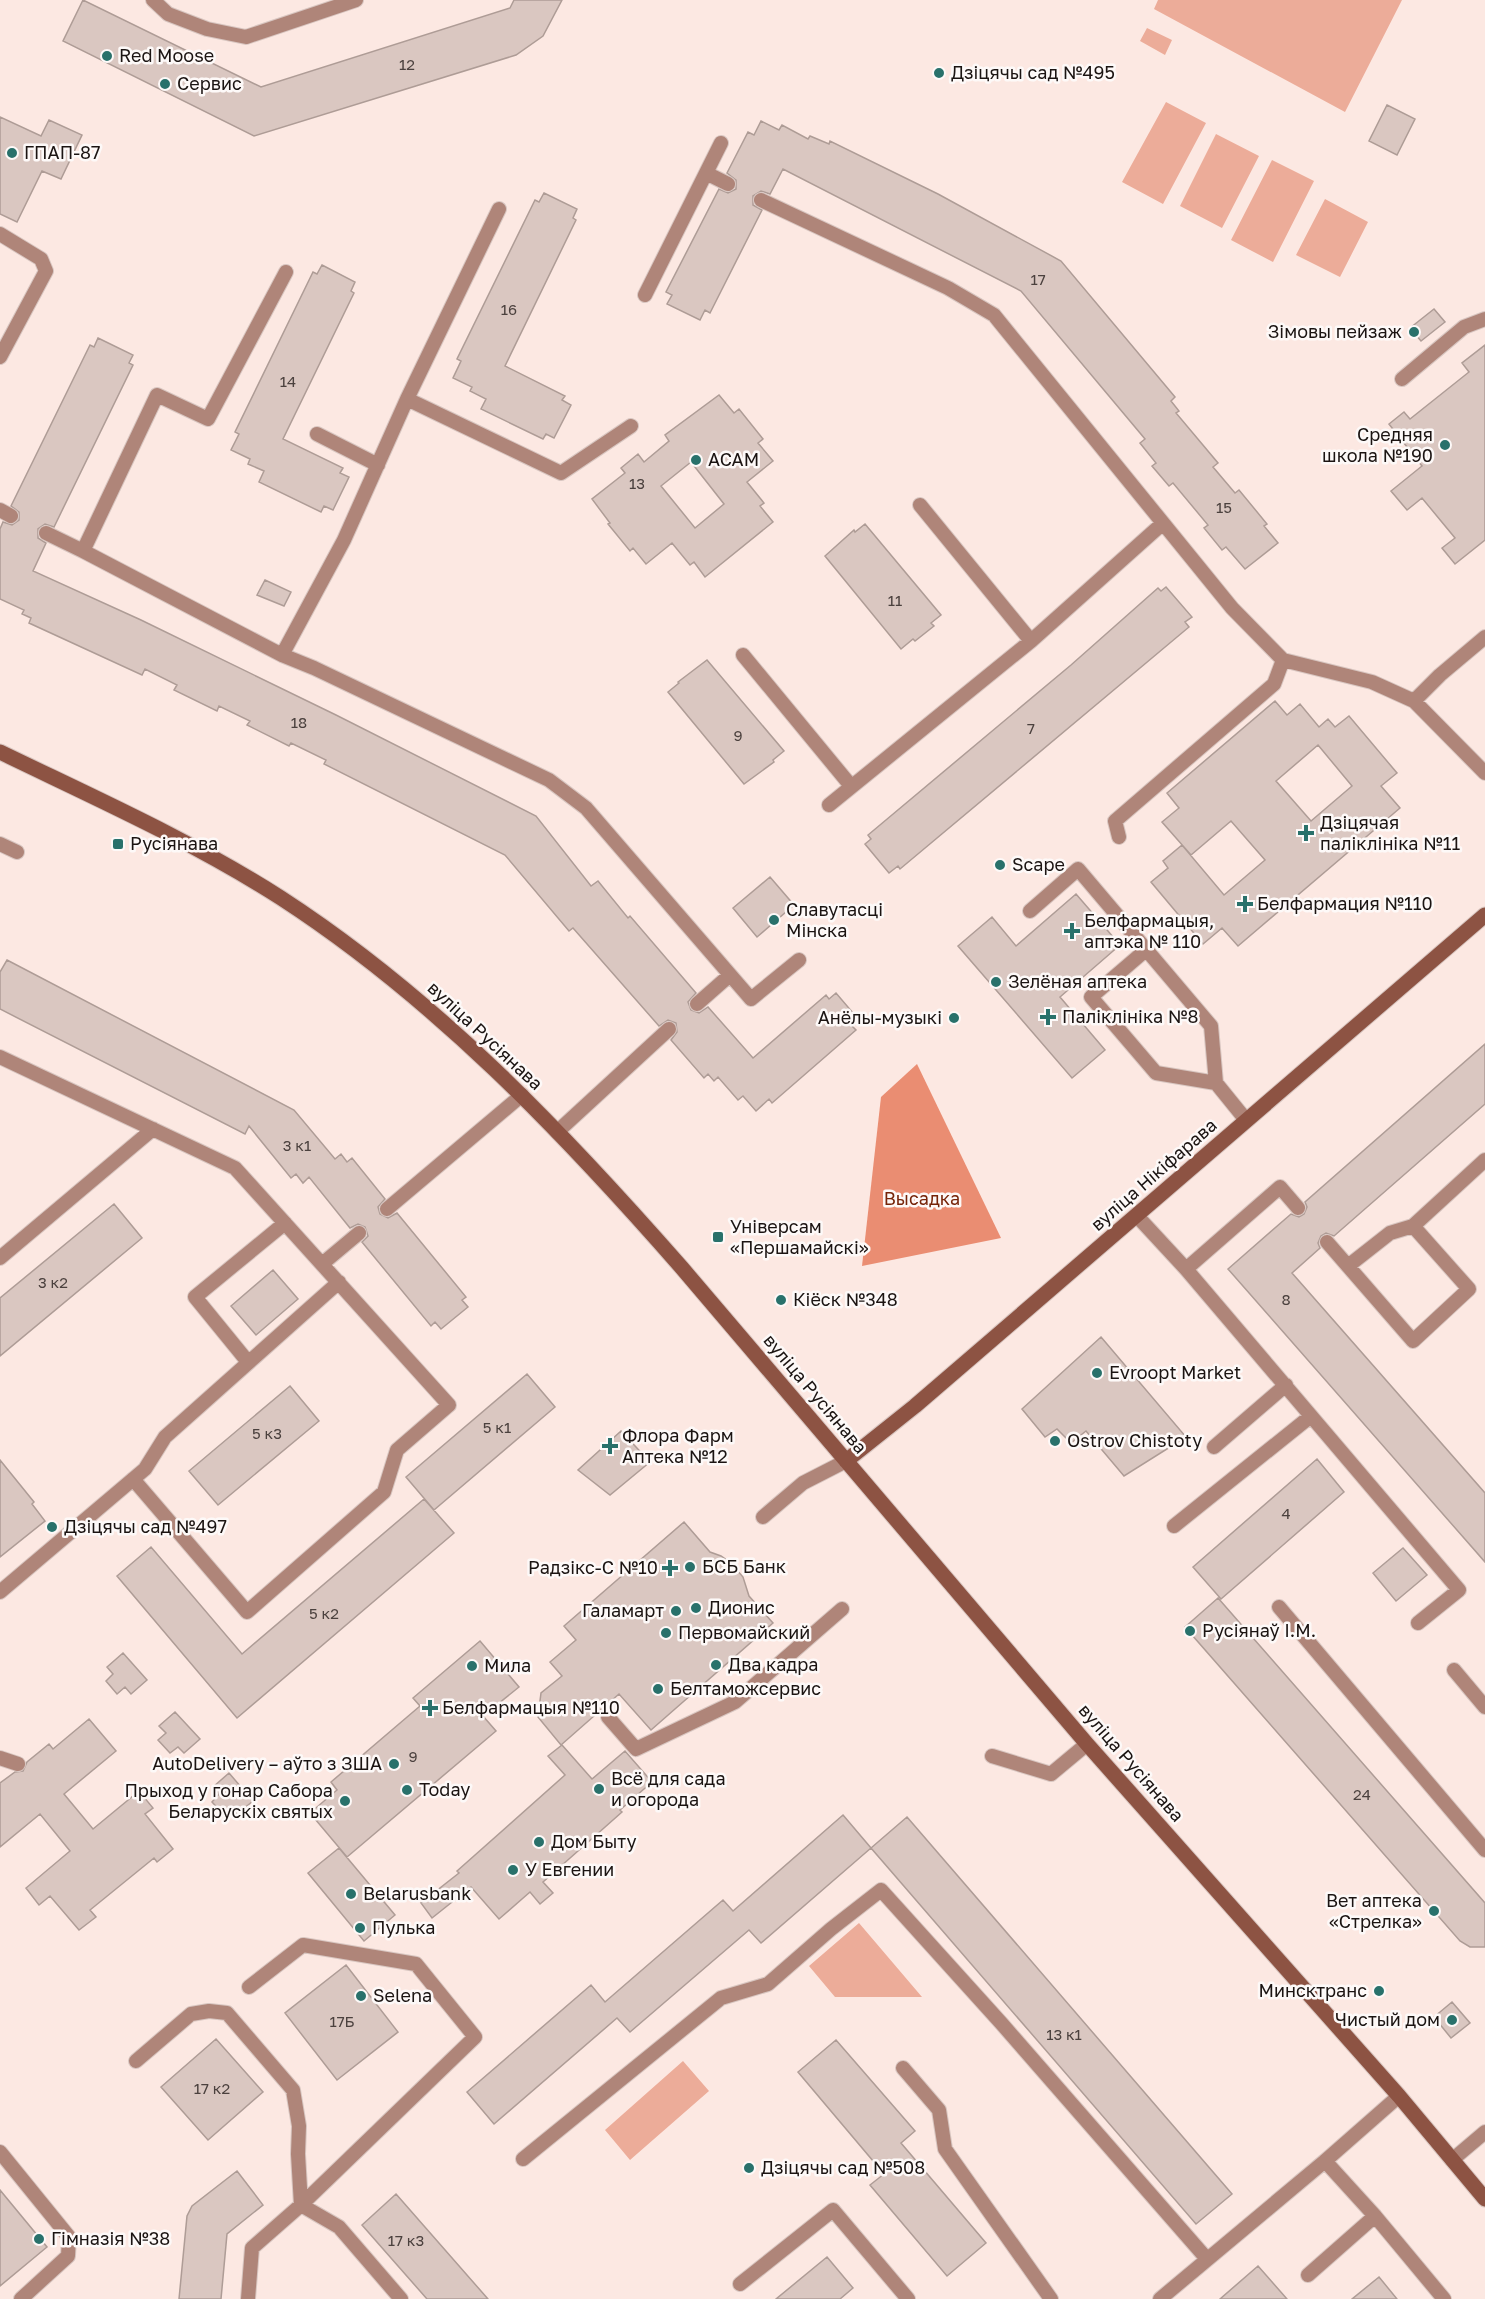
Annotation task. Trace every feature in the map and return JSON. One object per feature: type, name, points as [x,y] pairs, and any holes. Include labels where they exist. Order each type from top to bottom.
[{"type":"main road","name":"вуліца Русіянава","points":[[0,752],[164,832],[280,897],[328,930],[408,991],[522,1095],[653,1235],[1087,1744],[1399,2096],[1485,2199]]},
{"type":"main road","name":"вуліца Нікіфарава","points":[[846,1461],[924,1399],[1485,915]]},
{"type":"lane","points":[[153,0],[168,14],[207,29],[246,37],[356,0]]},
{"type":"lane","points":[[645,295],[721,143]]},
{"type":"lane","points":[[706,173],[728,184]]},
{"type":"lane","points":[[761,200],[948,288],[994,315],[1232,608],[1283,660],[1372,682],[1414,701],[1485,773]]},
{"type":"lane","points":[[282,655],[344,540],[407,399],[500,209]]},
{"type":"lane","points":[[0,234],[41,260],[46,271],[0,357]]},
{"type":"lane","points":[[83,551],[157,395],[208,419],[286,272]]},
{"type":"lane","points":[[1402,379],[1464,327],[1485,319]]},
{"type":"lane","points":[[407,399],[561,473],[631,426]]},
{"type":"lane","points":[[317,434],[378,465]]},
{"type":"lane","points":[[920,505],[1031,641]]},
{"type":"lane","points":[[829,805],[1031,641],[1162,524]]},
{"type":"lane","points":[[46,533],[282,655],[549,780],[586,808],[751,999],[799,960]]},
{"type":"lane","points":[[1414,701],[1440,675],[1485,637]]},
{"type":"lane","points":[[743,655],[851,786]]},
{"type":"lane","points":[[1119,837],[1115,821],[1274,684],[1283,660]]},
{"type":"lane","points":[[0,844],[17,852]]},
{"type":"lane","points":[[1030,910],[1078,869],[1211,1026],[1216,1083],[1246,1120]]},
{"type":"lane","points":[[1147,949],[1091,997],[1156,1073],[1216,1083]]},
{"type":"lane","points":[[697,1004],[730,975]]},
{"type":"lane","points":[[556,1132],[669,1029]]},
{"type":"lane","points":[[0,1057],[235,1168],[449,1405],[397,1450],[384,1492],[247,1612],[133,1479]]},
{"type":"lane","points":[[387,1209],[522,1095]]},
{"type":"lane","points":[[0,1258],[153,1129]]},
{"type":"lane","points":[[1348,1266],[1390,1233],[1413,1226],[1485,1160]]},
{"type":"lane","points":[[1186,1269],[1280,1187],[1298,1208]]},
{"type":"lane","points":[[1137,1216],[1286,1385],[1459,1590],[1418,1623]]},
{"type":"lane","points":[[248,1362],[195,1297],[285,1223]]},
{"type":"lane","points":[[1327,1242],[1413,1341],[1468,1289],[1413,1226]]},
{"type":"lane","points":[[322,1264],[359,1233]]},
{"type":"lane","points":[[0,1592],[145,1469],[165,1437],[339,1282]]},
{"type":"lane","points":[[1214,1447],[1286,1385]]},
{"type":"lane","points":[[1174,1526],[1311,1416]]},
{"type":"lane","points":[[763,1517],[803,1483],[846,1461]]},
{"type":"lane","points":[[1279,1607],[1485,1850]]},
{"type":"lane","points":[[608,1717],[636,1749],[735,1702],[842,1609]]},
{"type":"lane","points":[[1454,1670],[1485,1707]]},
{"type":"lane","points":[[992,1756],[1051,1774],[1087,1744]]},
{"type":"lane","points":[[0,1758],[18,1764]]},
{"type":"lane","points":[[523,2159],[721,1998],[768,1984],[831,1929],[881,1890],[1002,2024],[1207,2259]]},
{"type":"lane","points":[[248,2299],[252,2248],[301,2205],[475,2037],[416,1964],[303,1945],[249,1987]]},
{"type":"lane","points":[[136,2061],[191,2014],[208,2011],[227,2013],[293,2090],[299,2124],[301,2205]]},
{"type":"lane","points":[[903,2068],[939,2110],[945,2150],[1051,2299]]},
{"type":"lane","points":[[1160,2299],[1399,2096]]},
{"type":"lane","points":[[1452,2160],[1485,2132]]},
{"type":"lane","points":[[0,2152],[69,2236],[68,2256],[21,2299]]},
{"type":"lane","points":[[1325,2161],[1375,2216],[1444,2299]]},
{"type":"lane","points":[[301,2205],[339,2227],[401,2299]]},
{"type":"lane","points":[[740,2284],[833,2210],[908,2299]]},
{"type":"lane","points":[[1308,2275],[1375,2216]]},
{"type":"shaded area","points":[[1158,0],[1402,0],[1345,112],[1154,9]]},
{"type":"shaded area","points":[[1147,28],[1172,40],[1165,55],[1140,41]]},
{"type":"shaded area","points":[[1166,102],[1206,123],[1163,204],[1122,182]]},
{"type":"shaded area","points":[[1216,134],[1259,156],[1222,228],[1180,206]]},
{"type":"shaded area","points":[[1272,160],[1314,181],[1273,262],[1231,240]]},
{"type":"shaded area","points":[[1325,199],[1368,222],[1340,277],[1296,255]]},
{"type":"shaded area","points":[[859,1923],[922,1997],[835,1997],[809,1966]]},
{"type":"shaded area","points":[[683,2061],[709,2091],[630,2160],[605,2130]]},
{"type":"green space","name":"Высадка","points":[[917,1064],[1001,1238],[862,1266],[881,1097]]},
{"type":"building","points":[[83,0],[261,87],[510,8],[514,0],[562,0],[543,36],[516,55],[254,136],[63,41]]},
{"type":"building","points":[[1387,105],[1415,119],[1397,155],[1369,141]]},
{"type":"building","points":[[0,117],[41,136],[49,120],[82,135],[61,179],[42,171],[17,222],[0,214]]},
{"type":"building","points":[[761,121],[779,130],[782,125],[808,139],[810,136],[829,144],[830,141],[938,194],[1061,261],[1175,397],[1171,401],[1179,411],[1176,413],[1218,463],[1213,467],[1235,493],[1239,490],[1267,524],[1264,526],[1278,543],[1245,569],[1226,547],[1222,550],[1204,528],[1208,525],[1173,483],[1169,486],[1152,466],[1156,463],[1140,443],[1145,439],[1021,291],[783,169],[770,194],[761,191],[753,196],[753,205],[762,210],[710,313],[705,310],[700,320],[667,304],[672,295],[666,292],[719,189],[728,193],[736,189],[736,180],[727,173],[748,132],[754,135]]},
{"type":"building","points":[[544,193],[577,209],[573,218],[576,220],[505,366],[565,396],[562,400],[571,405],[554,438],[546,434],[543,439],[481,409],[486,399],[470,391],[472,387],[453,378],[461,361],[457,359],[535,200],[539,202]]},
{"type":"building","points":[[322,265],[355,282],[351,291],[354,293],[283,439],[343,468],[340,473],[349,477],[333,510],[324,506],[321,512],[259,482],[264,471],[248,464],[250,459],[231,450],[239,434],[235,432],[313,272],[317,274]]},
{"type":"building","points":[[1434,309],[1445,322],[1421,341],[1410,328]]},
{"type":"building","points":[[98,338],[133,355],[129,363],[133,365],[54,527],[45,524],[38,529],[38,538],[46,543],[33,571],[141,620],[536,816],[591,886],[598,881],[696,993],[688,1002],[691,1010],[699,1013],[708,1007],[753,1058],[826,995],[829,999],[836,993],[859,1020],[852,1026],[856,1030],[772,1103],[769,1099],[756,1111],[743,1096],[738,1100],[718,1077],[714,1081],[708,1074],[704,1078],[671,1040],[677,1032],[676,1023],[668,1020],[659,1026],[573,928],[569,931],[505,855],[324,764],[326,760],[291,743],[289,746],[247,725],[250,721],[219,706],[217,711],[174,690],[177,685],[145,669],[142,675],[29,623],[31,618],[22,614],[24,610],[0,599],[0,529],[3,522],[12,525],[19,520],[19,512],[11,506],[90,345],[94,347]]},
{"type":"building","name":"Средняя школа №190","points":[[1485,345],[1485,540],[1455,564],[1442,548],[1455,538],[1422,498],[1407,510],[1391,491],[1422,466],[1389,424],[1404,412],[1410,419],[1469,372],[1462,363]]},
{"type":"building","points":[[719,395],[734,413],[739,409],[763,439],[758,443],[773,461],[747,482],[764,503],[760,506],[773,522],[705,577],[694,562],[690,565],[672,543],[646,564],[633,548],[630,551],[608,524],[610,523],[592,499],[625,473],[621,468],[638,454],[644,462],[669,441],[665,435]],"holes":[[[691,462],[724,504],[695,528],[661,486]]]},
{"type":"building","points":[[865,524],[941,615],[931,623],[934,626],[901,649],[825,556],[854,530],[855,532]]},
{"type":"building","points":[[265,580],[291,592],[284,606],[257,595]]},
{"type":"building","points":[[1166,587],[1192,617],[1185,622],[1189,627],[900,869],[898,866],[889,873],[865,844],[871,839],[868,835],[1071,665],[1158,588],[1161,591]]},
{"type":"building","points":[[707,660],[784,751],[773,760],[774,762],[744,784],[668,692]]},
{"type":"building","name":"Дзіцячая паліклініка №11","points":[[1275,701],[1287,715],[1300,704],[1319,727],[1328,719],[1335,727],[1349,716],[1397,773],[1381,786],[1400,808],[1238,946],[1222,928],[1203,944],[1151,882],[1168,868],[1163,861],[1182,845],[1224,895],[1265,860],[1231,821],[1191,855],[1162,822],[1179,808],[1167,793]],"holes":[[[1318,745],[1352,786],[1311,821],[1276,781]]]},
{"type":"building","points":[[770,877],[794,905],[757,937],[733,908]]},
{"type":"building","name":"Паліклініка №8","points":[[1076,894],[1120,945],[1060,997],[1105,1050],[1072,1078],[958,946],[992,917],[1016,946]]},
{"type":"building","points":[[7,960],[294,1110],[335,1159],[341,1154],[347,1162],[352,1158],[385,1199],[378,1207],[380,1214],[388,1218],[397,1213],[466,1297],[462,1300],[468,1307],[441,1329],[435,1322],[431,1326],[362,1242],[368,1236],[365,1227],[358,1224],[350,1228],[309,1177],[303,1183],[296,1174],[291,1178],[249,1126],[245,1134],[0,1009],[0,972]]},
{"type":"building","points":[[1485,1044],[1485,1104],[1334,1236],[1326,1233],[1321,1236],[1318,1243],[1320,1248],[1292,1273],[1485,1493],[1485,1562],[1228,1269],[1291,1214],[1299,1217],[1304,1214],[1307,1207],[1305,1202]]},
{"type":"building","points":[[114,1204],[142,1238],[0,1356],[0,1298]]},
{"type":"building","points":[[273,1270],[298,1299],[256,1335],[231,1306]]},
{"type":"building","name":"Evroopt Market","points":[[1101,1337],[1186,1437],[1124,1476],[1086,1431],[1071,1443],[1057,1429],[1045,1437],[1022,1409]]},
{"type":"building","points":[[527,1374],[555,1407],[434,1510],[406,1477]]},
{"type":"building","points":[[290,1386],[319,1421],[218,1505],[189,1471]]},
{"type":"building","points":[[621,1431],[650,1462],[610,1495],[578,1470]]},
{"type":"building","points":[[1317,1459],[1344,1492],[1221,1599],[1193,1567]]},
{"type":"building","points":[[0,1460],[34,1502],[32,1504],[45,1521],[0,1557]]},
{"type":"building","points":[[424,1499],[454,1533],[237,1718],[117,1576],[151,1547],[242,1654]]},
{"type":"building","name":"Первомайский","points":[[684,1522],[710,1552],[731,1563],[743,1577],[749,1596],[773,1623],[651,1730],[619,1694],[561,1745],[538,1717],[541,1693],[562,1676],[550,1662],[576,1640],[564,1626]]},
{"type":"building","points":[[1403,1548],[1427,1575],[1396,1601],[1373,1573]]},
{"type":"building","points":[[1218,1598],[1485,1903],[1485,1947],[1470,1947],[1460,1941],[1185,1627]]},
{"type":"building","points":[[480,1641],[519,1687],[483,1716],[496,1731],[347,1857],[310,1813],[337,1790],[331,1782],[420,1706],[413,1698]]},
{"type":"building","points":[[123,1653],[147,1680],[131,1694],[125,1687],[117,1694],[106,1681],[113,1674],[107,1667]]},
{"type":"building","points":[[175,1712],[200,1739],[184,1753],[178,1747],[170,1753],[158,1740],[166,1733],[159,1726]]},
{"type":"building","points":[[89,1719],[116,1751],[64,1794],[93,1829],[139,1791],[153,1808],[145,1814],[173,1849],[157,1862],[154,1858],[90,1910],[96,1917],[79,1930],[50,1896],[39,1905],[26,1888],[70,1851],[40,1814],[0,1847],[0,1783],[15,1772],[23,1771],[27,1762],[49,1744],[53,1749]]},
{"type":"building","name":"Дом Быту","points":[[562,1745],[592,1779],[625,1751],[652,1782],[620,1810],[622,1812],[543,1882],[553,1893],[540,1904],[530,1892],[499,1919],[471,1887],[432,1918],[421,1903],[459,1873],[457,1871],[565,1775],[548,1756]]},
{"type":"building","points":[[229,1773],[253,1801],[237,1814],[231,1808],[224,1815],[212,1802],[219,1794],[213,1787]]},
{"type":"building","points":[[843,1815],[871,1848],[761,1943],[749,1930],[630,2032],[617,2018],[494,2124],[467,2092],[591,1985],[605,2002],[723,1900],[733,1911]]},
{"type":"building","points":[[907,1817],[1232,2194],[1196,2224],[871,1848]]},
{"type":"building","points":[[339,1848],[395,1915],[364,1941],[308,1873]]},
{"type":"building","points":[[346,1965],[398,2032],[337,2080],[285,2013]]},
{"type":"building","name":"Чистый дом","points":[[1452,2002],[1470,2023],[1451,2038],[1434,2017]]},
{"type":"building","points":[[216,2039],[263,2092],[208,2140],[161,2087]]},
{"type":"building","points":[[836,2040],[915,2131],[901,2143],[986,2243],[947,2276],[870,2185],[884,2174],[798,2072]]},
{"type":"building","points":[[237,2171],[263,2205],[227,2234],[221,2299],[179,2299],[187,2216],[192,2206]]},
{"type":"building","name":"Гімназія №38","points":[[0,2190],[47,2247],[0,2286]]},
{"type":"building","points":[[396,2194],[488,2299],[427,2299],[362,2225]]},
{"type":"building","points":[[827,2257],[853,2288],[840,2299],[776,2299]]},
{"type":"building","points":[[1258,2266],[1287,2299],[1220,2299]]},
{"type":"building","points":[[1379,2277],[1397,2299],[1352,2299]]},
{"type":"place","name":"Red Moose","points":[[107,56]]},
{"type":"place","name":"Дзіцячы сад №495","points":[[939,73]]},
{"type":"place","name":"Сервис","points":[[165,84]]},
{"type":"place","name":"ГПАП-87","points":[[12,153]]},
{"type":"place","name":"Зімовы пейзаж","points":[[1414,332]]},
{"type":"place","name":"Средняя школа №190","points":[[1445,445]]},
{"type":"place","name":"АСАМ","points":[[696,460]]},
{"type":"place","name":"Дзіцячая паліклініка №11","points":[[1306,833]]},
{"type":"place","name":"Русіянава","points":[[118,844]]},
{"type":"place","name":"Scape","points":[[1000,865]]},
{"type":"place","name":"Белфармация №110","points":[[1245,904]]},
{"type":"place","name":"Славутасці Мінска","points":[[774,920]]},
{"type":"place","name":"Белфармацыя, аптэка № 110","points":[[1072,931]]},
{"type":"place","name":"Зелёная аптека","points":[[996,982]]},
{"type":"place","name":"Паліклініка №8","points":[[1048,1017]]},
{"type":"place","name":"Анёлы-музыкі","points":[[954,1018]]},
{"type":"place","name":"Універсам «Першамайскі»","points":[[718,1237]]},
{"type":"place","name":"Кіёск №348","points":[[781,1300]]},
{"type":"place","name":"Evroopt Market","points":[[1097,1373]]},
{"type":"place","name":"Ostrov Chistoty","points":[[1055,1441]]},
{"type":"place","name":"Флора Фарм Аптека №12","points":[[610,1446]]},
{"type":"place","name":"Дзіцячы сад №497","points":[[52,1527]]},
{"type":"place","name":"БСБ Банк","points":[[690,1567]]},
{"type":"place","name":"Радзікс-С №10","points":[[670,1568]]},
{"type":"place","name":"Дионис","points":[[696,1608]]},
{"type":"place","name":"Галамарт","points":[[676,1611]]},
{"type":"place","name":"Русіянаў І.М.","points":[[1190,1631]]},
{"type":"place","name":"Первомайский","points":[[666,1633]]},
{"type":"place","name":"Два кадра","points":[[716,1665]]},
{"type":"place","name":"Мила","points":[[472,1666]]},
{"type":"place","name":"Белтаможсервис","points":[[658,1689]]},
{"type":"place","name":"Белфармацыя №110","points":[[430,1708]]},
{"type":"place","name":"AutoDelivery – аўто з ЗША","points":[[394,1764]]},
{"type":"place","name":"Всё для сада и огорода","points":[[599,1789]]},
{"type":"place","name":"Today","points":[[407,1790]]},
{"type":"place","name":"Прыход у гонар Сабора Беларускіх святых","points":[[345,1801]]},
{"type":"place","name":"Дом Быту","points":[[539,1842]]},
{"type":"place","name":"У Евгении","points":[[513,1870]]},
{"type":"place","name":"Belarusbank","points":[[351,1894]]},
{"type":"place","name":"Вет аптека «Стрелка»","points":[[1434,1911]]},
{"type":"place","name":"Пулька","points":[[360,1928]]},
{"type":"place","name":"Минсктранс","points":[[1379,1991]]},
{"type":"place","name":"Selena","points":[[361,1996]]},
{"type":"place","name":"Чистый дом","points":[[1452,2020]]},
{"type":"place","name":"Дзіцячы сад №508","points":[[749,2168]]},
{"type":"place","name":"Гімназія №38","points":[[39,2239]]}]
